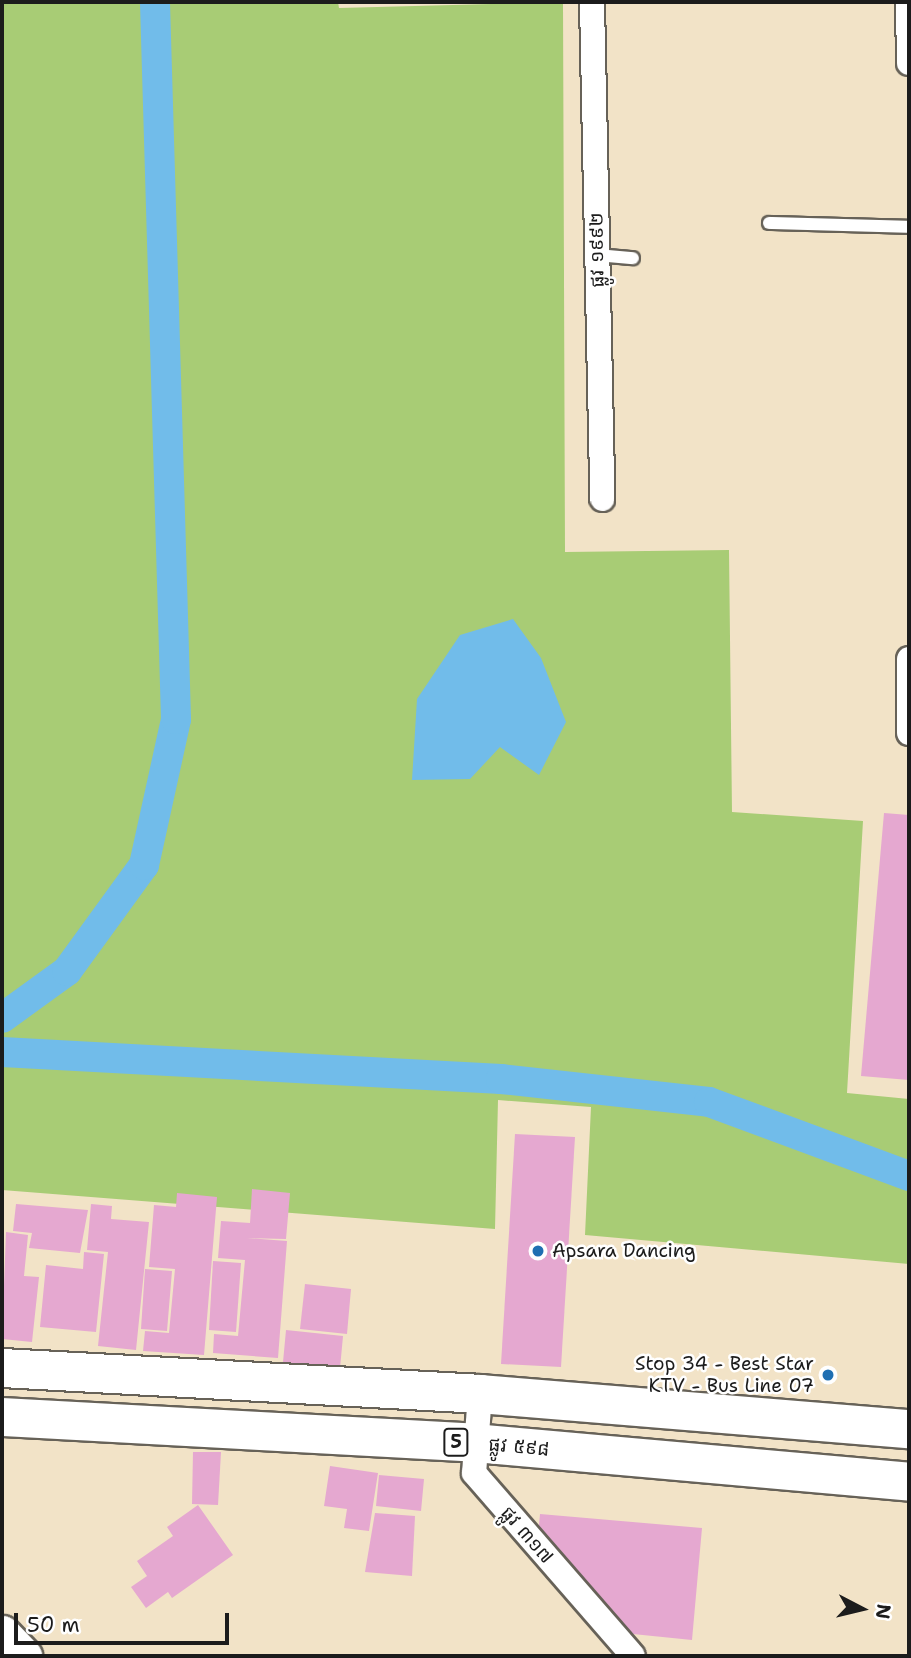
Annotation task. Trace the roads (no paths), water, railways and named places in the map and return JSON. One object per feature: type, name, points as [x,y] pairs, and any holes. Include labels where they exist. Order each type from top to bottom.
[{"type":"main road","points":[[2,1368],[480,1394],[909,1429]]},
{"type":"main road","name":"ផ្លូវ ៥៩៨","points":[[2,1417],[475,1443],[909,1482]]},
{"type":"street","name":"ផ្លូវ ១៩៩២","points":[[592,2],[602,499]]},
{"type":"street","points":[[908,2],[909,63]]},
{"type":"street","points":[[909,659],[909,733]]},
{"type":"street","name":"ផ្លូវ ៣១៧","points":[[480,1394],[474,1474],[633,1656]]},
{"type":"street","points":[[2,1633],[24,1656]]},
{"type":"lane","points":[[769,223],[909,227]]},
{"type":"lane","points":[[597,255],[633,258]]},
{"type":"water","points":[[513,619],[541,658],[566,722],[539,775],[500,747],[470,779],[412,780],[417,699],[460,635]]},
{"type":"waterway","points":[[2,1018],[67,971],[144,865],[176,719],[155,2]]},
{"type":"waterway","points":[[2,1052],[501,1079],[709,1102],[909,1176]]},
{"type":"place","name":"Apsara Dancing","points":[[538,1251]]},
{"type":"place","name":"Stop 34 - Best Star KTV - Bus Line 07","points":[[828,1375]]}]
